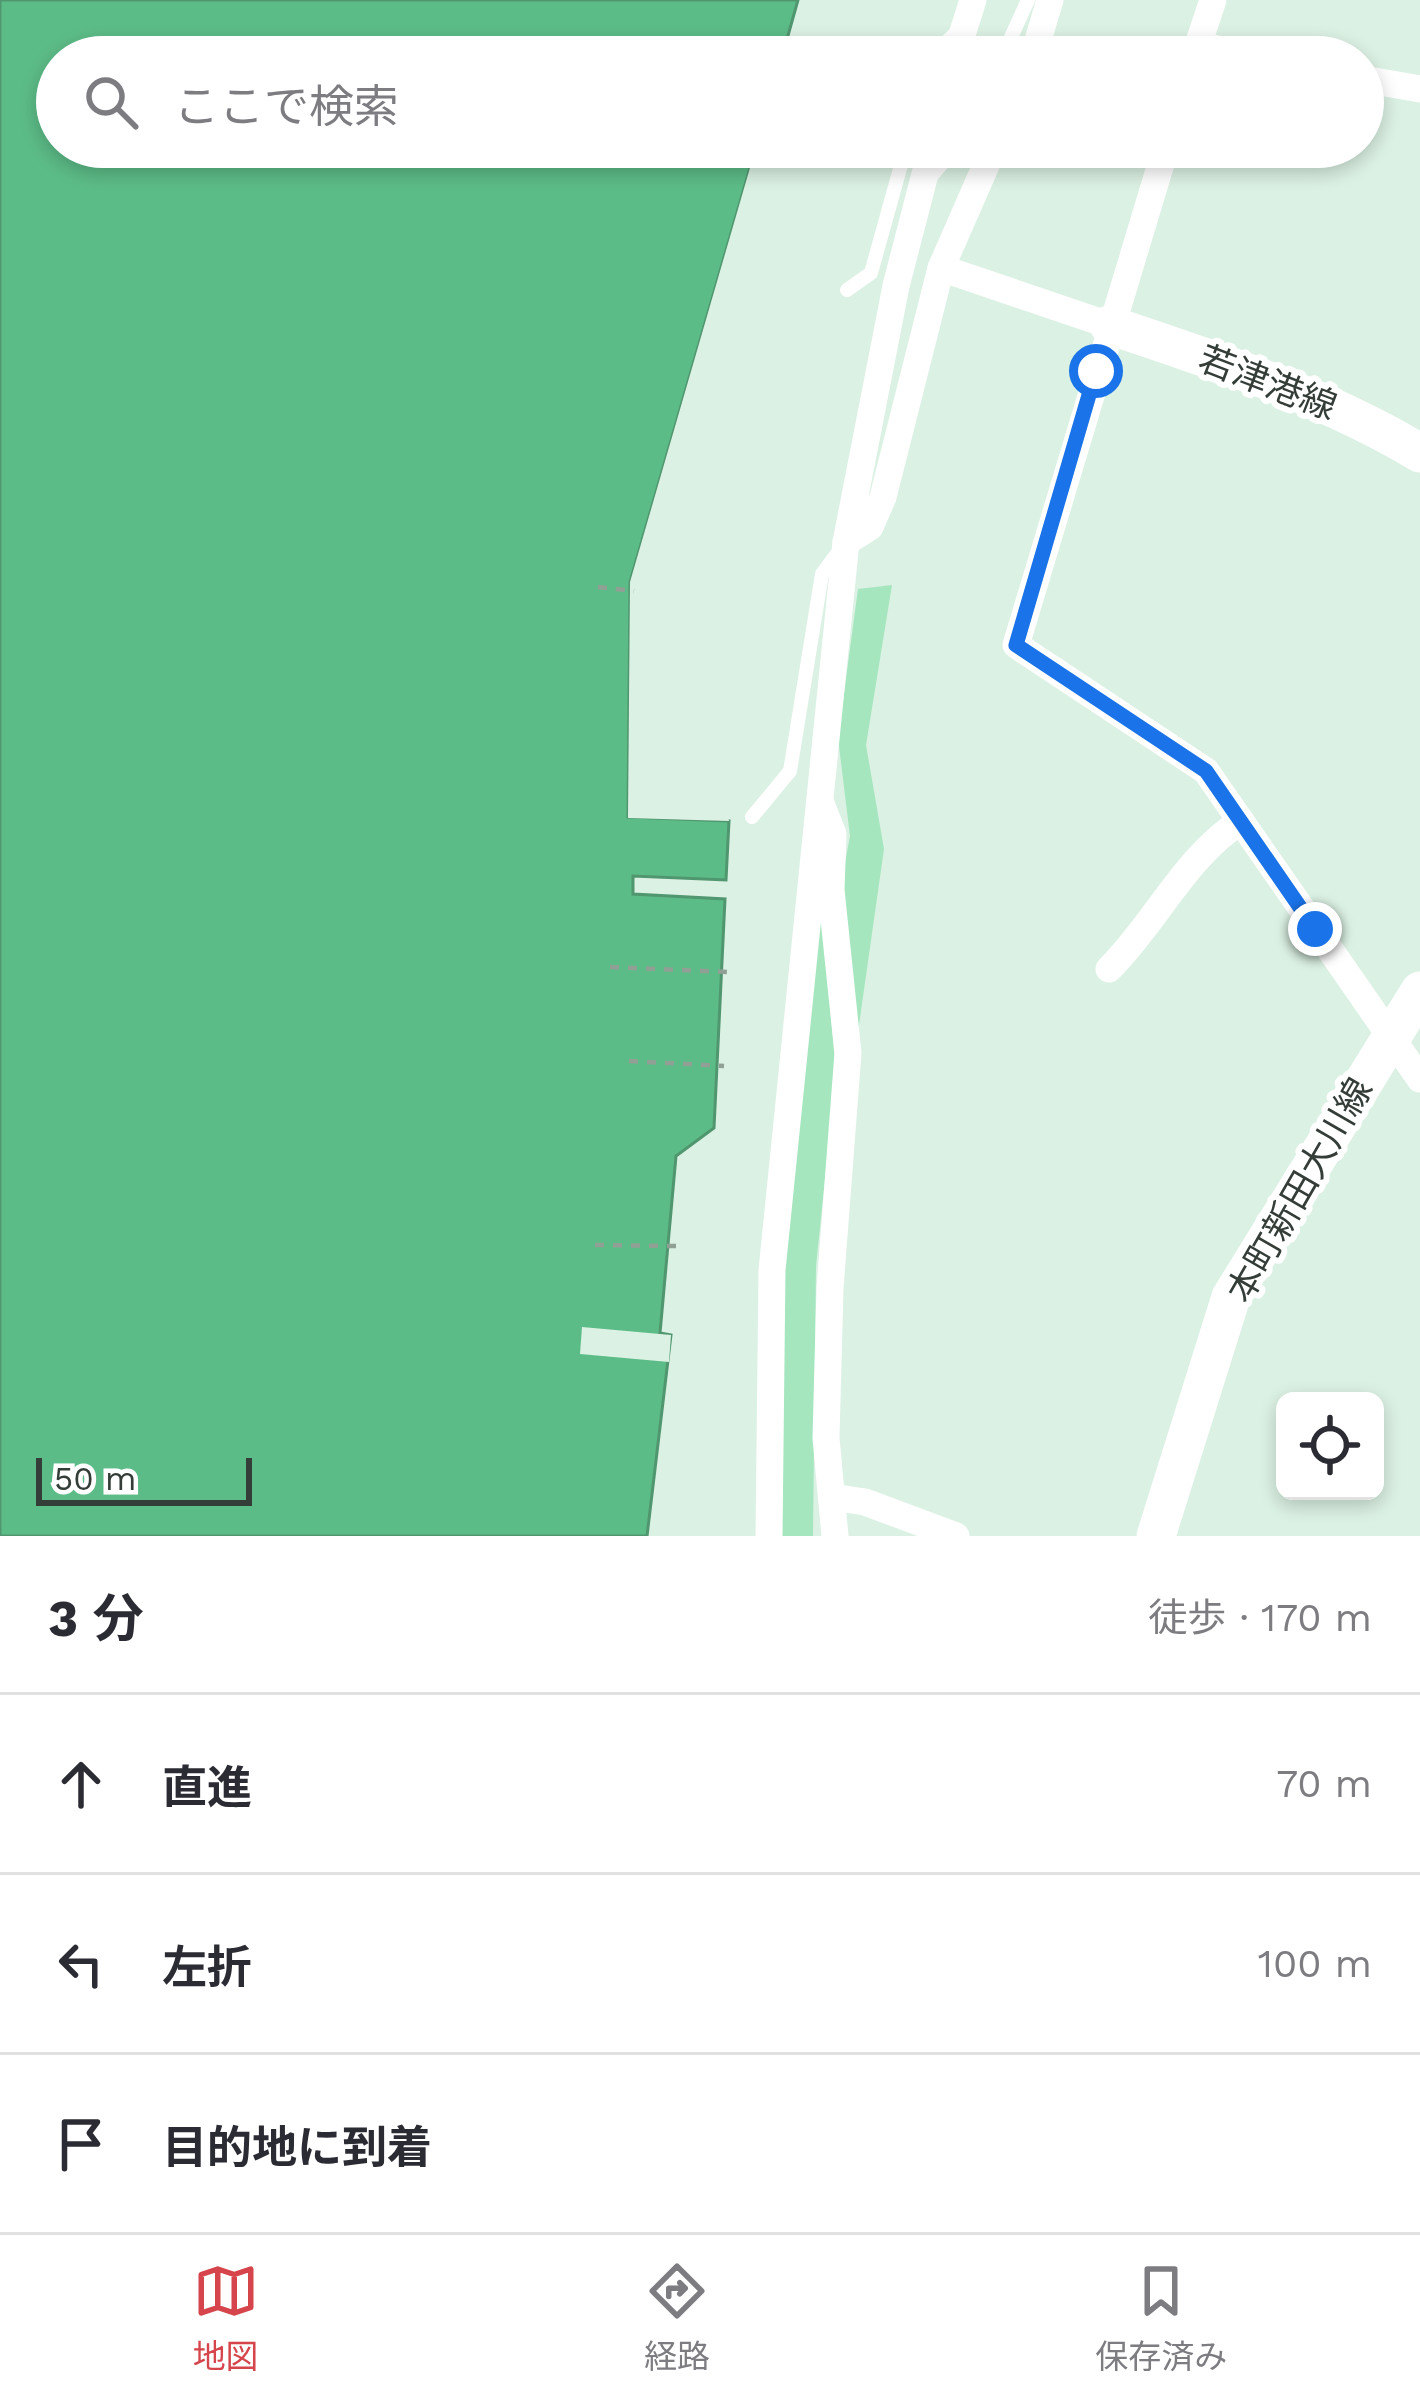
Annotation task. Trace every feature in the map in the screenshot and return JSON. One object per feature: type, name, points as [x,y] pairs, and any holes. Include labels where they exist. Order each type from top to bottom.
[{"type":"main road","name":"若津港線","points":[[1109,325],[1268,379],[1367,421],[1420,453]]},
{"type":"main road","name":"本町新田大川線","points":[[1156,1536],[1231,1297],[1420,991]]},
{"type":"street","points":[[1040,36],[1050,0]]},
{"type":"street","points":[[1201,36],[1213,0]]},
{"type":"street","points":[[1384,83],[1420,89]]},
{"type":"street","points":[[770,1536],[772,1270],[846,542],[896,286],[927,168]]},
{"type":"street","points":[[846,542],[870,527],[883,497],[941,268],[985,168]]},
{"type":"street","points":[[1159,168],[1016,645],[1206,771],[1420,1079]]},
{"type":"street","points":[[941,268],[1109,325]]},
{"type":"street","points":[[817,795],[833,834],[831,890],[848,1053],[830,1288],[826,1438],[835,1536]]},
{"type":"street","points":[[1109,969],[1143,935],[1205,844],[1240,821]]},
{"type":"street","points":[[832,1497],[865,1502],[956,1536]]},
{"type":"lane","points":[[1012,36],[1028,0]]},
{"type":"lane","points":[[949,36],[968,13]]},
{"type":"lane","points":[[847,290],[871,273],[900,168]]},
{"type":"lane","points":[[923,185],[938,168]]},
{"type":"lane","points":[[752,817],[790,771],[822,574],[846,542]]},
{"type":"path","points":[[598,587],[634,591]]},
{"type":"path","points":[[610,967],[727,972]]},
{"type":"path","points":[[629,1061],[724,1066]]},
{"type":"path","points":[[595,1245],[677,1246]]},
{"type":"shaded area","points":[[0,0],[798,0],[788,36],[36,36],[36,168],[750,168],[630,582],[628,817],[729,821],[726,880],[633,876],[633,894],[725,899],[714,1128],[676,1156],[660,1333],[671,1335],[647,1536],[0,1536]]},
{"type":"shaded area","points":[[892,585],[866,745],[884,849],[858,1032],[839,895],[850,836],[838,738],[858,589]]},
{"type":"shaded area","points":[[820,895],[836,1073],[816,1266],[813,1536],[777,1536],[777,1274]]},
{"type":"pier","points":[[750,168],[755,168],[636,583],[634,812],[728,815],[729,821],[628,818],[630,582]]},
{"type":"pier","points":[[582,1327],[671,1335],[669,1362],[580,1354]]},
{"type":"route","points":[[1096,371],[1016,645],[1206,771],[1315,929]]}]
